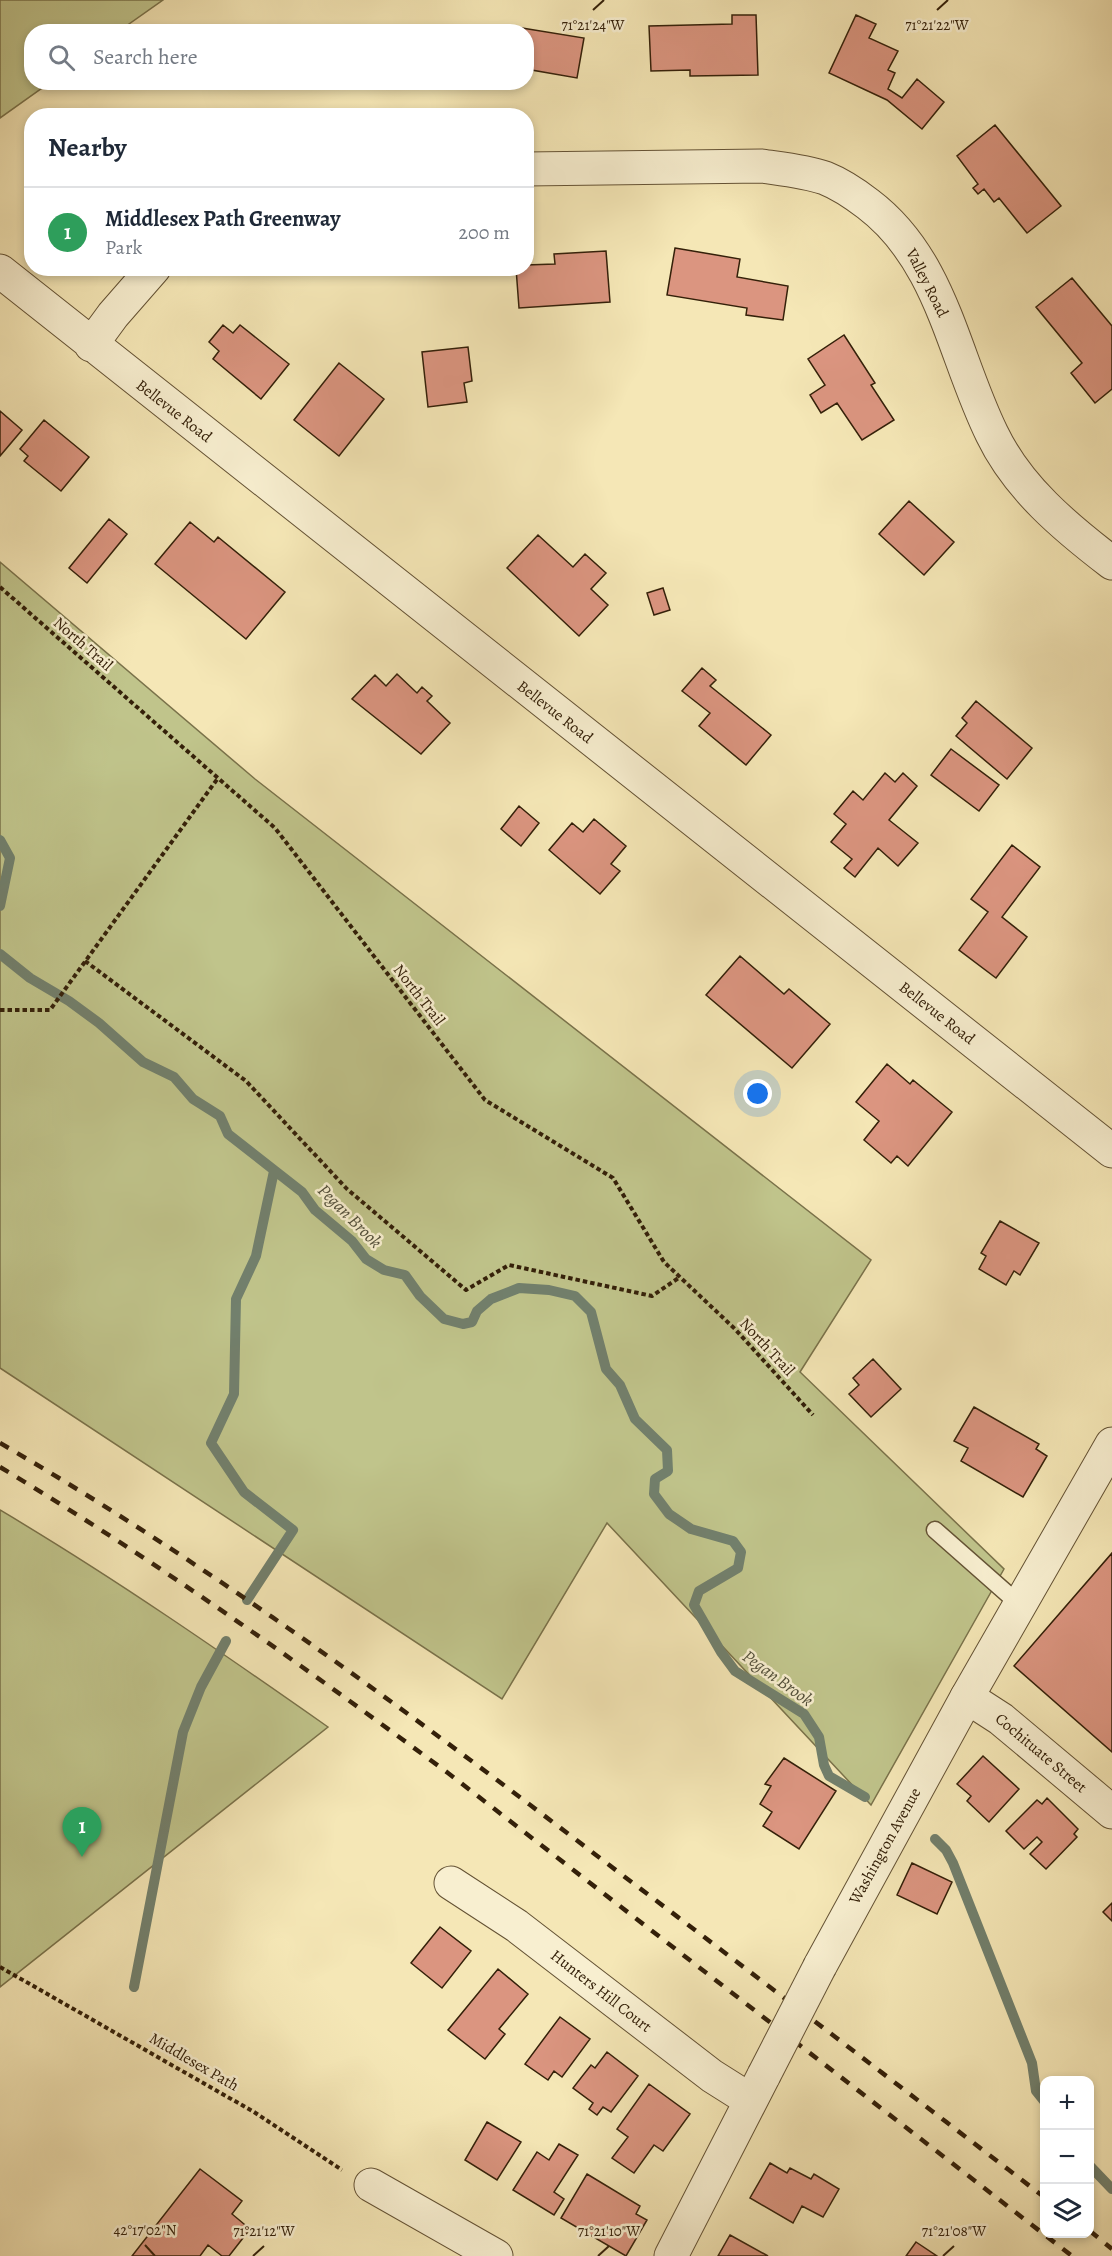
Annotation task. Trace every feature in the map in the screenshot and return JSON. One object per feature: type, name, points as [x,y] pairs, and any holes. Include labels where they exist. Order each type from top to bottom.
[{"type":"street","name":"Valley Road","points":[[534,169],[762,166],[826,178],[854,193],[884,216],[909,244],[942,307],[992,435],[1009,462],[1053,516],[1112,563]]},
{"type":"street","name":"Bellevue Road","points":[[0,271],[1112,1151]]},
{"type":"street","points":[[91,345],[113,315],[147,276]]},
{"type":"street","name":"Washington Avenue","points":[[671,2256],[820,1966],[967,1697],[1111,1448]]},
{"type":"street","name":"Cochituate Street","points":[[967,1697],[1001,1719],[1112,1812]]},
{"type":"street","name":"Hunters Hill Court","points":[[451,1883],[517,1926],[712,2076],[757,2087]]},
{"type":"street","points":[[371,2185],[496,2256]]},
{"type":"lane","points":[[935,1530],[1020,1605]]},
{"type":"path","name":"North Trail","points":[[0,587],[276,828],[485,1100],[613,1178],[664,1262],[735,1329],[813,1415]]},
{"type":"path","points":[[0,1010],[50,1010],[218,778]]},
{"type":"path","points":[[85,961],[246,1080],[347,1189],[466,1290],[509,1265],[652,1296],[680,1277]]},
{"type":"path","name":"Middlesex Path","points":[[0,1967],[197,2078],[254,2112],[327,2162],[371,2185]]},
{"type":"green space","points":[[0,0],[163,0],[129,24],[24,24],[24,90],[39,90],[0,118]]},
{"type":"green space","points":[[0,562],[255,779],[871,1260],[800,1372],[1004,1569],[871,1805],[607,1523],[502,1699],[0,1368]]},
{"type":"green space","points":[[0,1510],[125,1588],[328,1727],[0,1987]]},
{"type":"building","points":[[732,15],[756,15],[758,75],[690,76],[690,70],[651,71],[649,26],[732,24]]},
{"type":"building","points":[[856,15],[876,24],[869,38],[898,51],[888,70],[895,73],[888,89],[902,98],[917,79],[944,102],[922,129],[887,100],[829,73]]},
{"type":"building","points":[[534,30],[584,38],[577,78],[534,70]]},
{"type":"building","points":[[995,125],[1061,206],[1027,233],[999,198],[994,202],[984,189],[978,194],[973,188],[978,184],[957,156]]},
{"type":"building","points":[[675,248],[740,259],[737,277],[788,286],[783,320],[746,315],[747,308],[667,295]]},
{"type":"building","points":[[606,251],[610,302],[519,308],[517,276],[534,276],[534,265],[555,264],[554,254]]},
{"type":"building","points":[[1072,278],[1112,326],[1112,389],[1095,403],[1071,373],[1082,363],[1036,307]]},
{"type":"building","points":[[223,325],[233,333],[240,325],[289,364],[261,399],[213,359],[219,351],[209,342]]},
{"type":"building","points":[[844,335],[875,383],[871,385],[894,420],[862,440],[837,403],[821,413],[810,395],[825,385],[808,359]]},
{"type":"building","points":[[468,347],[472,381],[464,383],[467,402],[428,407],[422,352]]},
{"type":"building","points":[[339,363],[384,399],[339,456],[294,420]]},
{"type":"building","points":[[0,411],[22,430],[0,456]]},
{"type":"building","points":[[44,420],[89,457],[61,491],[24,461],[28,456],[20,449]]},
{"type":"building","points":[[909,501],[954,542],[924,575],[879,534]]},
{"type":"building","points":[[109,519],[127,534],[87,583],[69,568]]},
{"type":"building","points":[[190,522],[214,542],[218,537],[285,592],[246,639],[155,564]]},
{"type":"building","points":[[538,535],[573,567],[585,554],[606,573],[591,589],[608,605],[579,636],[507,568]]},
{"type":"building","points":[[663,588],[670,610],[654,615],[647,593]]},
{"type":"building","points":[[702,668],[716,680],[710,686],[771,735],[746,765],[699,726],[710,713],[682,691]]},
{"type":"building","points":[[397,674],[417,693],[422,687],[432,696],[427,701],[450,723],[421,754],[352,699],[375,675],[386,686]]},
{"type":"building","points":[[976,701],[1032,748],[1007,779],[956,736],[967,723],[962,718]]},
{"type":"building","points":[[951,749],[999,785],[979,811],[931,775]]},
{"type":"building","points":[[885,773],[895,782],[903,773],[917,786],[889,820],[918,843],[898,866],[878,848],[855,877],[844,868],[852,859],[831,842],[846,824],[834,814],[853,791],[863,800]]},
{"type":"building","points":[[519,806],[539,823],[521,846],[501,829]]},
{"type":"building","points":[[594,819],[626,846],[611,864],[620,871],[600,894],[549,850],[572,823],[583,832]]},
{"type":"building","points":[[1012,845],[1040,867],[1002,917],[1027,937],[996,978],[959,950],[988,912],[971,899]]},
{"type":"building","points":[[740,956],[784,994],[789,989],[830,1024],[792,1068],[706,995]]},
{"type":"building","points":[[887,1064],[910,1084],[913,1080],[952,1112],[908,1166],[897,1156],[891,1163],[864,1140],[879,1121],[856,1102]]},
{"type":"building","points":[[1000,1221],[1039,1243],[1020,1275],[1014,1271],[1006,1285],[979,1269],[986,1256],[981,1253]]},
{"type":"building","points":[[873,1359],[901,1389],[871,1417],[849,1394],[859,1385],[853,1378]]},
{"type":"building","points":[[974,1407],[1039,1444],[1036,1449],[1047,1456],[1023,1497],[961,1461],[968,1448],[954,1441]]},
{"type":"building","points":[[1112,1553],[1112,1752],[1014,1666]]},
{"type":"building","points":[[983,1756],[1019,1789],[989,1822],[967,1801],[971,1796],[957,1784]]},
{"type":"building","points":[[784,1758],[836,1791],[799,1849],[763,1826],[772,1812],[760,1804],[771,1786],[765,1784]]},
{"type":"building","points":[[1047,1798],[1078,1829],[1074,1834],[1077,1837],[1046,1869],[1030,1854],[1042,1842],[1037,1837],[1024,1849],[1006,1831],[1037,1800],[1042,1804]]},
{"type":"building","points":[[912,1863],[952,1882],[937,1914],[897,1895]]},
{"type":"building","points":[[1112,1903],[1112,1921],[1103,1912]]},
{"type":"building","points":[[440,1927],[471,1951],[442,1988],[411,1963]]},
{"type":"building","points":[[498,1969],[528,1994],[499,2029],[505,2034],[485,2059],[448,2030]]},
{"type":"building","points":[[560,2017],[590,2039],[562,2077],[554,2071],[548,2080],[525,2064]]},
{"type":"building","points":[[607,2052],[638,2076],[611,2112],[603,2107],[597,2115],[589,2109],[593,2103],[573,2088],[591,2065],[595,2068]]},
{"type":"building","points":[[649,2084],[690,2114],[663,2151],[654,2145],[634,2173],[612,2158],[628,2137],[617,2129]]},
{"type":"building","points":[[487,2122],[521,2142],[497,2180],[465,2160]]},
{"type":"building","points":[[559,2144],[578,2155],[554,2192],[564,2199],[554,2215],[513,2190],[537,2152],[549,2160]]},
{"type":"building","points":[[770,2163],[787,2173],[790,2168],[811,2179],[814,2174],[839,2189],[823,2217],[802,2206],[793,2223],[750,2198]]},
{"type":"building","points":[[200,2169],[242,2201],[232,2214],[250,2229],[229,2256],[222,2256],[208,2245],[200,2256],[132,2256]]},
{"type":"building","points":[[587,2174],[640,2206],[636,2214],[647,2220],[626,2256],[561,2218]]},
{"type":"building","points":[[730,2235],[768,2256],[718,2256]]},
{"type":"building","points":[[916,2242],[937,2256],[906,2256]]},
{"type":"waterway","name":"Pegan Brook","points":[[0,840],[10,858],[0,906]]},
{"type":"waterway","name":"Pegan Brook","points":[[0,954],[30,978],[69,1001],[99,1023],[143,1062],[174,1077],[193,1099],[220,1116],[228,1134],[302,1192],[315,1210],[352,1241],[366,1259],[384,1270],[405,1275],[420,1296],[444,1319],[463,1324],[472,1322],[477,1311],[491,1299],[519,1288],[549,1290],[575,1296],[591,1312],[606,1369],[620,1385],[635,1419],[667,1450],[668,1471],[655,1479],[654,1494],[669,1514],[691,1529],[733,1541],[741,1552],[738,1568],[699,1591],[694,1605],[721,1652],[735,1671],[804,1714],[819,1737],[824,1765],[829,1776],[865,1797]]},
{"type":"waterway","points":[[247,1600],[293,1530],[244,1492],[211,1443],[234,1394],[236,1299],[256,1256],[274,1171]]},
{"type":"waterway","points":[[134,1987],[183,1732],[201,1687],[226,1641]]},
{"type":"waterway","name":"Pegan Brook","points":[[935,1839],[946,1850],[953,1863],[1032,2063],[1036,2091],[1040,2096]]},
{"type":"waterway","name":"Pegan Brook","points":[[1094,2170],[1112,2189]]},
{"type":"railway","points":[[0,1443],[81,1491],[160,1542],[392,1702],[1040,2194]]},
{"type":"railway","points":[[0,1467],[115,1539],[228,1615],[448,1773],[1072,2256]]},
{"type":"railway","points":[[1094,2234],[1112,2249]]},
{"type":"place","name":"Middlesex Path Greenway","points":[[82,1857]]}]
